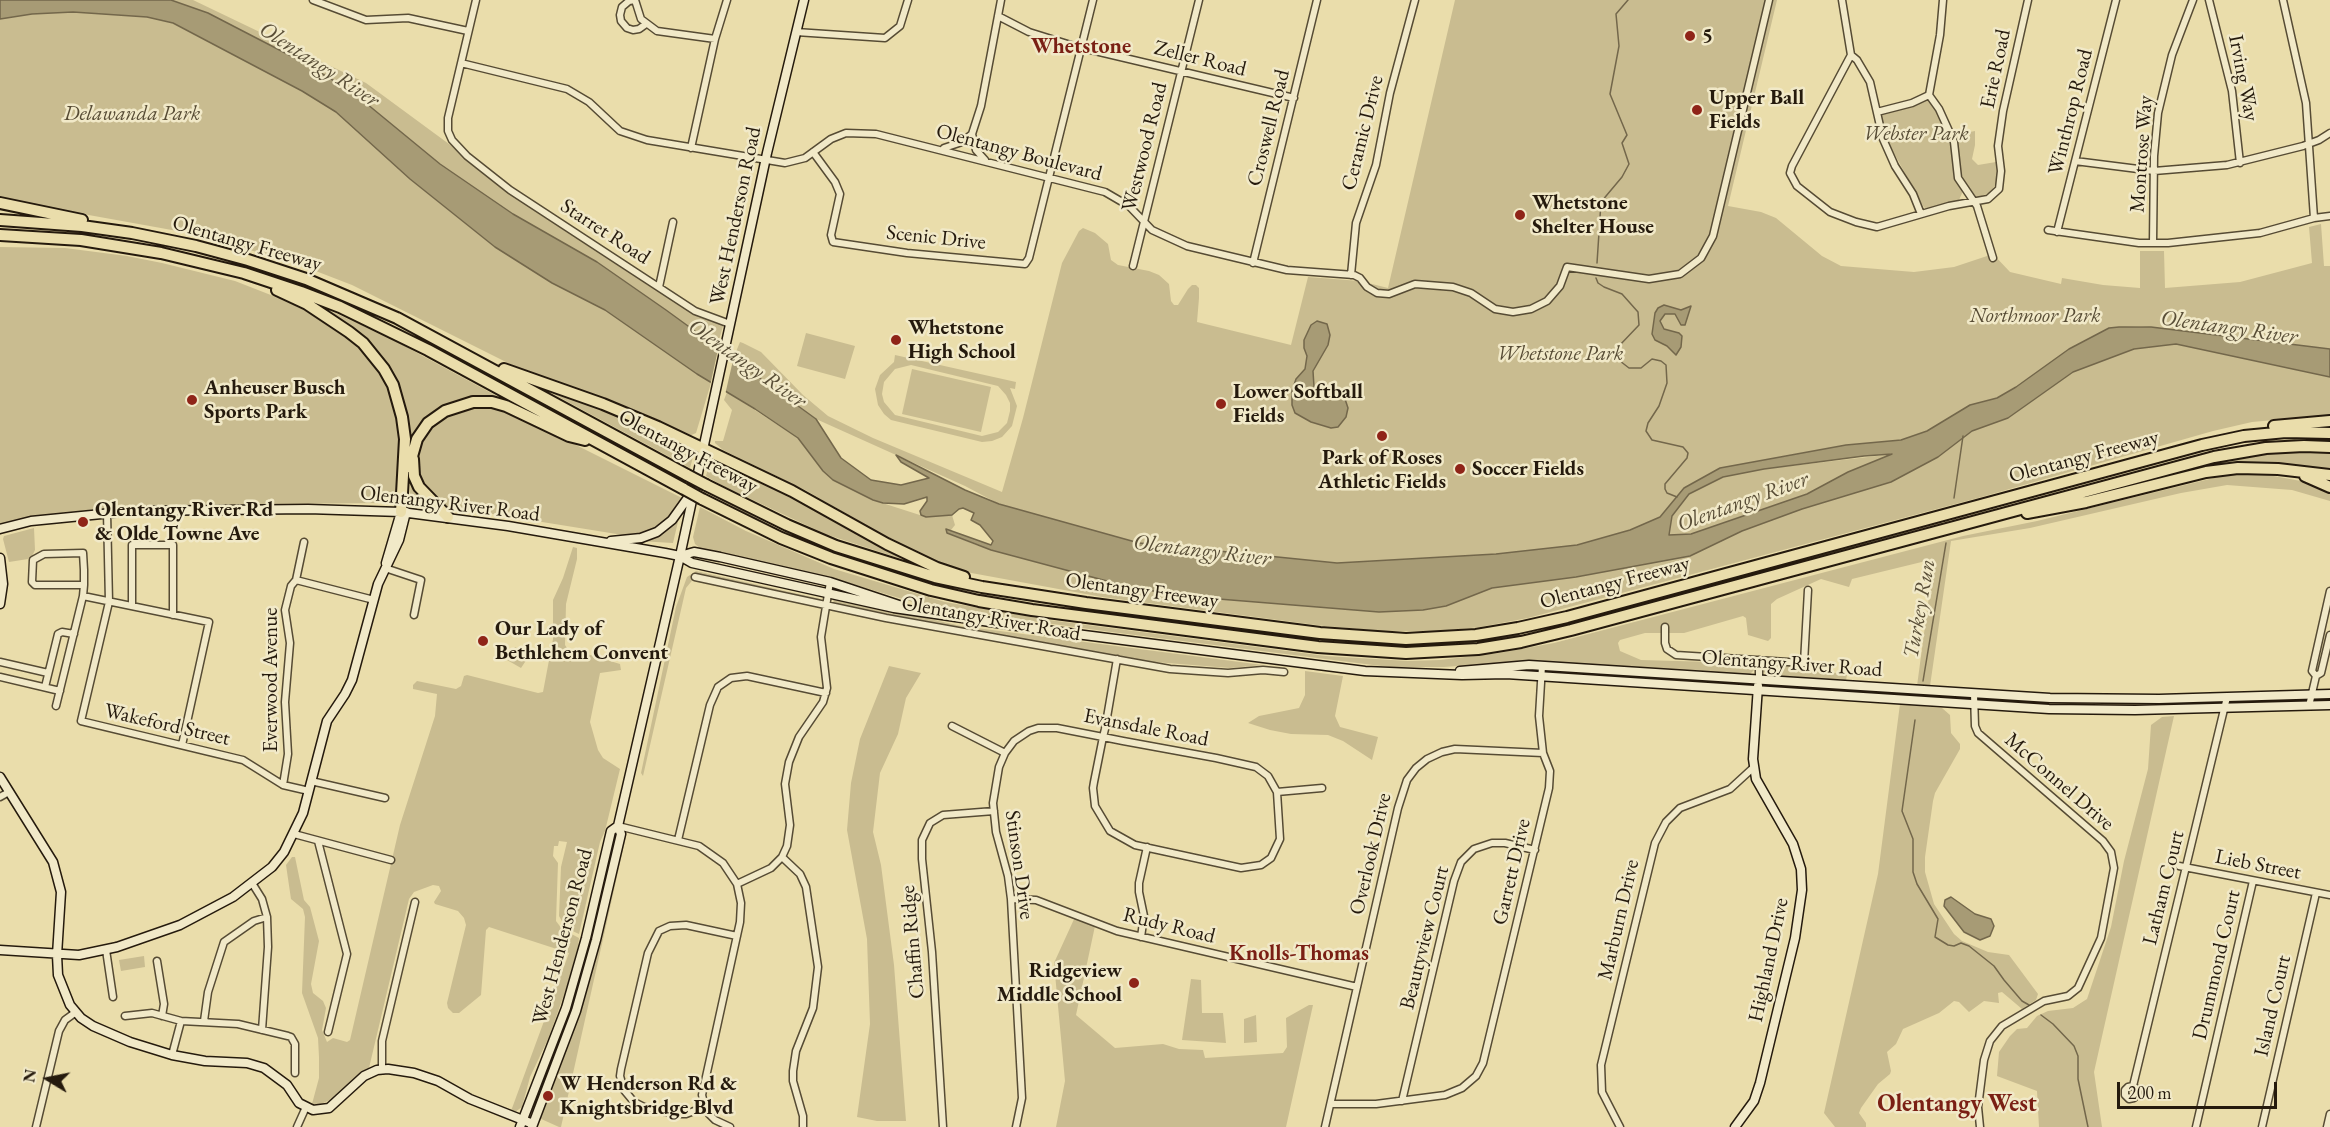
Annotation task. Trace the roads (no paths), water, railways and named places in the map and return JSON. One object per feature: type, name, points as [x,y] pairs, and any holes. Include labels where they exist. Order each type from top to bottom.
[{"type":"highway","points":[[0,203],[132,233]]},
{"type":"highway","name":"Olentangy Freeway","points":[[0,220],[82,226],[132,233],[249,260],[306,279],[397,318],[687,475],[787,525],[860,554],[935,577],[1034,596],[1365,638],[1406,639],[1476,635],[1518,628],[1567,617],[2171,453],[2244,436],[2286,432],[2330,433]]},
{"type":"highway","name":"Olentangy Freeway","points":[[0,237],[22,236],[131,247],[193,259],[301,292],[391,331],[689,489],[702,499],[782,538],[831,558],[931,590],[979,601],[1064,614],[1318,647],[1406,653],[1467,650],[1521,642],[2214,457],[2266,448],[2330,447]]},
{"type":"highway","points":[[244,273],[330,318],[363,343],[384,369],[393,385],[402,417],[405,439],[403,512]]},
{"type":"highway","points":[[472,357],[603,404],[703,448],[792,491],[887,544],[937,568],[1034,596]]},
{"type":"highway","points":[[403,512],[415,444],[425,427],[442,413],[465,404],[484,402],[510,407],[569,436],[602,444]]},
{"type":"highway","points":[[2244,436],[2273,426],[2330,421]]},
{"type":"highway","points":[[415,444],[412,466],[417,484],[426,497],[448,518]]},
{"type":"highway","points":[[1939,530],[2086,502],[2206,472],[2258,467],[2330,476]]},
{"type":"highway","points":[[2294,471],[2330,487]]},
{"type":"main road","name":"West Henderson Road","points":[[535,1126],[576,1011],[621,834],[618,826],[680,556],[689,489],[703,448],[804,0]]},
{"type":"main road","points":[[604,543],[641,538],[657,532],[672,520],[689,489]]},
{"type":"main road","name":"Olentangy River Road","points":[[0,529],[31,521],[107,512],[292,509],[403,512],[680,556],[692,563],[894,608],[1385,673],[1506,674],[1974,705],[2084,710],[2330,705]]},
{"type":"main road","points":[[0,950],[79,955],[106,950],[180,925],[233,897],[272,867],[294,834],[309,790],[327,721],[352,680],[374,600],[385,568],[399,540],[403,512]]},
{"type":"main road","name":"Olentangy River Road","points":[[680,556],[698,552],[830,582],[912,610]]},
{"type":"main road","points":[[0,558],[3,578],[0,604]]},
{"type":"main road","name":"Olentangy River Road","points":[[1432,674],[1506,665],[1542,666],[1974,694],[2108,700],[2330,694]]},
{"type":"main road","name":"Highland Drive","points":[[1735,1127],[1747,1114],[1760,1083],[1795,938],[1802,890],[1801,869],[1793,844],[1756,779],[1754,767],[1759,680]]},
{"type":"main road","points":[[0,777],[57,872],[62,892],[57,955],[60,984],[76,1012],[93,1026],[114,1036],[172,1055],[205,1061],[247,1063],[264,1068],[283,1081],[299,1103],[318,1111],[329,1108],[364,1076],[382,1069],[398,1070],[424,1076],[521,1124],[535,1126]]},
{"type":"main road","name":"West Henderson Road","points":[[521,1124],[566,1008],[586,938],[610,831],[618,826]]},
{"type":"street","points":[[313,0],[366,20],[408,18],[468,31]]},
{"type":"street","name":"Starret Road","points":[[476,0],[447,125],[449,136],[467,156],[501,183],[695,311],[730,324]]},
{"type":"street","points":[[646,24],[636,30],[625,26],[620,18],[621,9],[627,2],[635,0],[639,15],[657,32],[715,39]]},
{"type":"street","points":[[691,148],[715,39],[728,0]]},
{"type":"street","points":[[796,32],[888,37],[900,26],[908,0]]},
{"type":"street","points":[[987,162],[975,150],[972,134],[981,106],[1001,0]]},
{"type":"street","points":[[1049,177],[1093,0]]},
{"type":"street","name":"Westwood Road","points":[[1133,266],[1199,0]]},
{"type":"street","name":"Croswell Road","points":[[1253,263],[1317,0]]},
{"type":"street","name":"Ceramic Drive","points":[[1351,275],[1356,223],[1376,165],[1390,93],[1415,0]]},
{"type":"street","points":[[1351,275],[1358,276],[1366,287],[1377,293],[1389,294],[1415,284],[1433,284],[1463,291],[1496,309],[1513,312],[1531,309],[1547,301],[1560,286],[1567,267],[1649,279],[1673,276],[1688,269],[1701,258],[1709,244],[1769,0]]},
{"type":"street","points":[[1842,0],[1851,55],[1792,166],[1790,173],[1792,180],[1830,212],[1870,225],[1884,226],[1974,201]]},
{"type":"street","points":[[1943,0],[1940,35],[1929,95],[1939,109],[1954,142],[1958,178],[1974,201],[1993,258]]},
{"type":"street","name":"Erie Road","points":[[1974,201],[1988,199],[1995,194],[2001,183],[1998,146],[2003,111],[2028,0]]},
{"type":"street","name":"Winthrop Road","points":[[2057,232],[2116,0]]},
{"type":"street","name":"Montrose Way","points":[[2153,243],[2158,113],[2180,31],[2193,0]]},
{"type":"street","name":"Irving Way","points":[[2209,0],[2232,91],[2240,163]]},
{"type":"street","points":[[2283,0],[2301,75],[2310,144],[2314,218]]},
{"type":"street","name":"Zeller Road","points":[[998,16],[1029,32],[1081,47],[1294,98]]},
{"type":"street","points":[[1851,55],[1857,60],[1870,82],[1883,139],[1895,166],[1913,194],[1921,214]]},
{"type":"street","name":"Olentangy Boulevard","points":[[461,63],[567,89],[590,102],[620,131],[646,140],[766,161],[791,162],[813,152],[837,136],[856,132],[891,137],[1105,192],[1129,206],[1152,230],[1187,246],[1300,272],[1351,275]]},
{"type":"street","points":[[1877,112],[1912,103],[1929,95]]},
{"type":"street","points":[[2075,161],[2154,171],[2240,163],[2310,144],[2330,133]]},
{"type":"street","points":[[938,149],[957,145],[972,134]]},
{"type":"street","name":"Scenic Drive","points":[[813,152],[839,190],[840,198],[831,239],[835,242],[907,253],[1022,265],[1029,258],[1049,177]]},
{"type":"street","points":[[1961,203],[1966,191]]},
{"type":"street","points":[[2048,230],[2168,243],[2260,233],[2314,218],[2330,216]]},
{"type":"street","points":[[658,287],[673,222]]},
{"type":"street","points":[[107,512],[110,602]]},
{"type":"street","name":"Everwood Avenue","points":[[282,785],[288,754],[285,702],[290,644],[285,610],[291,586],[296,580],[304,542]]},
{"type":"street","points":[[132,606],[132,545],[173,545],[173,615]]},
{"type":"street","points":[[56,706],[83,596],[84,585],[83,553],[40,555],[33,560],[32,582],[40,587],[84,585]]},
{"type":"street","points":[[385,568],[422,580],[414,615]]},
{"type":"street","name":"Olentangy River Road","points":[[695,577],[997,640],[1170,669],[1284,672]]},
{"type":"street","points":[[296,580],[374,600]]},
{"type":"street","points":[[737,884],[767,871],[782,857],[788,846],[790,832],[785,791],[789,762],[799,737],[820,708],[826,693],[827,678],[820,637],[830,582]]},
{"type":"street","points":[[1665,627],[1665,643],[1668,649],[1676,655],[1804,663],[1808,590]]},
{"type":"street","points":[[2316,676],[2312,671],[2330,591]]},
{"type":"street","points":[[83,596],[209,622],[182,745]]},
{"type":"street","name":"Wakeford Street","points":[[110,602],[81,721],[243,760],[282,785],[309,790]]},
{"type":"street","points":[[45,687],[58,634],[62,632],[74,634]]},
{"type":"street","points":[[2316,676],[2321,674],[2330,635]]},
{"type":"street","points":[[1117,659],[1094,782],[1095,806],[1110,831],[1126,841],[1241,868],[1261,865],[1271,858],[1280,838],[1277,792],[1310,787],[1322,788]]},
{"type":"street","name":"Highland Drive","points":[[1759,660],[1759,680]]},
{"type":"street","points":[[0,662],[48,673]]},
{"type":"street","name":"Garrett Drive","points":[[1402,1101],[1455,1092],[1471,1080],[1480,1069],[1485,1056],[1551,776],[1544,753],[1539,716],[1542,666]]},
{"type":"street","points":[[678,840],[710,705],[714,692],[723,682],[739,676],[747,676],[826,693]]},
{"type":"street","points":[[2308,705],[2316,676]]},
{"type":"street","points":[[0,677],[60,691]]},
{"type":"street","name":"McConnel Drive","points":[[1974,694],[1975,726],[1978,733],[2103,841],[2110,852],[2114,868],[2101,938],[2078,988],[2068,996],[2044,1002],[2002,1026],[1990,1041],[1984,1060],[1978,1107],[1980,1127]]},
{"type":"street","name":"Latham Court","points":[[2133,1086],[2182,867],[2228,697]]},
{"type":"street","points":[[952,726],[1005,753]]},
{"type":"street","name":"Evansdale Road","points":[[1005,753],[1021,736],[1038,728],[1057,728],[1251,765],[1265,772],[1274,783],[1277,792]]},
{"type":"street","name":"Overlook Drive","points":[[1325,1127],[1398,808],[1407,780],[1427,759],[1455,749],[1544,753]]},
{"type":"street","name":"Stinson Drive","points":[[1005,753],[995,786],[994,811],[996,832],[1008,876],[1011,899],[1022,1098],[1016,1127]]},
{"type":"street","name":"Marburn Drive","points":[[1620,1127],[1602,1092],[1601,1065],[1655,843],[1666,822],[1680,808],[1730,789],[1754,767]]},
{"type":"street","points":[[311,781],[385,798]]},
{"type":"street","points":[[0,797],[9,792]]},
{"type":"street","name":"Chaffin Ridge","points":[[943,1127],[932,952],[922,840],[930,824],[943,815],[994,811]]},
{"type":"street","points":[[618,826],[699,846],[717,856],[737,884],[742,913],[702,1085],[705,1107],[715,1120],[730,1127]]},
{"type":"street","points":[[294,834],[391,860]]},
{"type":"street","points":[[318,841],[347,954],[328,1032]]},
{"type":"street","name":"Beautyview Court","points":[[1402,1101],[1454,881],[1461,862],[1474,849],[1492,843],[1504,843],[1535,850]]},
{"type":"street","points":[[1142,938],[1144,916],[1140,902],[1139,883],[1148,847]]},
{"type":"street","points":[[782,857],[800,874],[806,887],[818,967],[813,1008],[796,1051],[793,1071],[793,1081],[803,1116],[803,1127]]},
{"type":"street","name":"Lieb Street","points":[[2182,867],[2330,896]]},
{"type":"street","name":"Drummond Court","points":[[2196,1127],[2253,881]]},
{"type":"street","points":[[252,883],[262,899],[267,917],[268,947],[262,1030]]},
{"type":"street","name":"Island Court","points":[[2262,1127],[2316,893]]},
{"type":"street","name":"Rudy Road","points":[[1011,899],[1036,900],[1117,931],[1142,938],[1357,987]]},
{"type":"street","points":[[382,1069],[382,1041],[415,902]]},
{"type":"street","points":[[204,1021],[208,992],[224,942],[254,921],[267,917]]},
{"type":"street","points":[[705,1107],[686,1114],[675,1114],[644,1107],[624,1090],[620,1076],[648,952],[658,932],[670,926],[686,925],[737,936]]},
{"type":"street","points":[[106,950],[113,997]]},
{"type":"street","points":[[157,961],[164,1004],[162,1016]]},
{"type":"street","points":[[36,1127],[59,1031],[65,1020],[76,1012]]},
{"type":"street","points":[[125,1016],[148,1013],[181,1021],[238,1024],[288,1036],[294,1040],[295,1072]]},
{"type":"street","points":[[172,1055],[181,1021]]},
{"type":"street","points":[[1331,1104],[1376,1104],[1402,1101]]},
{"type":"street","points":[[297,1127],[306,1107]]},
{"type":"street","points":[[2327,1127],[2330,1114]]},
{"type":"water","name":"Olentangy River","points":[[0,0],[171,0],[208,13],[293,57],[350,90],[440,164],[513,214],[597,262],[666,310],[816,419],[841,458],[871,480],[901,485],[929,478],[901,462],[896,455],[965,490],[999,504],[1139,543],[1337,563],[1496,554],[1577,545],[1630,530],[1660,517],[1684,488],[1720,468],[1846,445],[1901,440],[1927,431],[1970,405],[1997,398],[2069,349],[2109,328],[2151,327],[2330,349],[2330,377],[2176,344],[2134,349],[2073,372],[2008,418],[1972,431],[1938,457],[1891,482],[1802,509],[1742,531],[1690,556],[1576,577],[1492,588],[1446,606],[1423,610],[1379,612],[1194,597],[1133,588],[991,550],[947,533],[946,529],[991,545],[993,541],[980,525],[971,520],[974,513],[963,508],[952,515],[926,517],[921,515],[920,511],[927,497],[904,504],[883,503],[833,480],[823,471],[798,438],[697,374],[605,310],[552,283],[495,247],[410,179],[336,112],[302,91],[173,23],[147,17],[73,12],[32,14],[0,19]],"holes":[[[1892,454],[1848,472],[1807,494],[1691,534],[1669,535],[1672,516],[1689,494],[1723,477],[1764,469]]]},
{"type":"water","points":[[1664,305],[1681,310],[1691,306],[1685,325],[1681,325],[1675,314],[1665,314],[1660,321],[1664,329],[1682,336],[1681,347],[1676,355],[1667,346],[1655,340],[1652,334],[1655,313]]},
{"type":"water","points":[[1317,321],[1327,324],[1330,335],[1328,345],[1313,371],[1314,387],[1318,392],[1339,394],[1345,399],[1348,408],[1346,417],[1338,427],[1331,428],[1311,422],[1295,413],[1292,405],[1292,391],[1296,379],[1305,369],[1307,356],[1304,340],[1311,325]]},
{"type":"water","points":[[1951,897],[1975,914],[1991,919],[1994,926],[1990,936],[1980,940],[1964,932],[1944,906],[1945,900]]},
{"type":"waterway","points":[[1597,263],[1601,202],[1622,177],[1629,164],[1622,143],[1627,135],[1610,94],[1619,46],[1616,14],[1628,0]]},
{"type":"waterway","points":[[1596,278],[1598,283],[1604,287],[1622,294],[1638,312],[1639,325],[1619,346],[1616,353],[1620,361],[1629,368],[1641,368],[1652,359],[1666,365],[1667,383],[1659,406],[1648,423],[1646,431],[1652,440],[1683,447],[1688,453],[1687,458],[1665,484],[1667,493],[1677,497]]},
{"type":"waterway","name":"Turkey Run","points":[[1954,498],[1963,436]]},
{"type":"waterway","name":"Turkey Run","points":[[1923,681],[1946,543]]},
{"type":"waterway","name":"Turkey Run","points":[[1915,720],[1902,811],[1913,839],[1913,872],[1917,884],[1938,919],[1935,937],[1948,945],[1954,946],[1961,943],[1969,946],[1994,966],[2022,1001],[2029,1005]]},
{"type":"waterway","name":"Turkey Run","points":[[2041,1015],[2074,1046],[2078,1056],[2078,1079],[2088,1127]]},
{"type":"place","name":"5","points":[[1690,36]]},
{"type":"place","name":"Upper Ball Fields","points":[[1697,110]]},
{"type":"place","name":"Whetstone Shelter House","points":[[1520,215]]},
{"type":"place","name":"Whetstone High School","points":[[896,340]]},
{"type":"place","name":"Anheuser Busch Sports Park","points":[[192,400]]},
{"type":"place","name":"Lower Softball Fields","points":[[1221,404]]},
{"type":"place","name":"Park of Roses Athletic Fields","points":[[1382,436]]},
{"type":"place","name":"Soccer Fields","points":[[1460,469]]},
{"type":"place","name":"Olentangy River Rd & Olde Towne Ave","points":[[83,522]]},
{"type":"place","name":"Our Lady of Bethlehem Convent","points":[[483,641]]},
{"type":"place","name":"Ridgeview Middle School","points":[[1134,983]]},
{"type":"place","name":"W Henderson Rd & Knightsbridge Blvd","points":[[548,1096]]},
{"type":"district","name":"Whetstone","points":[[1081,47]]},
{"type":"district","name":"Knolls-Thomas","points":[[1299,954]]},
{"type":"district","name":"Olentangy West","points":[[1957,1104]]},
{"type":"park label","name":"Delawanda Park","points":[[132,114]]},
{"type":"park label","name":"Webster Park","points":[[1916,134]]},
{"type":"park label","name":"Northmoor Park","points":[[2035,316]]},
{"type":"park label","name":"Whetstone Park","points":[[1560,354]]}]
